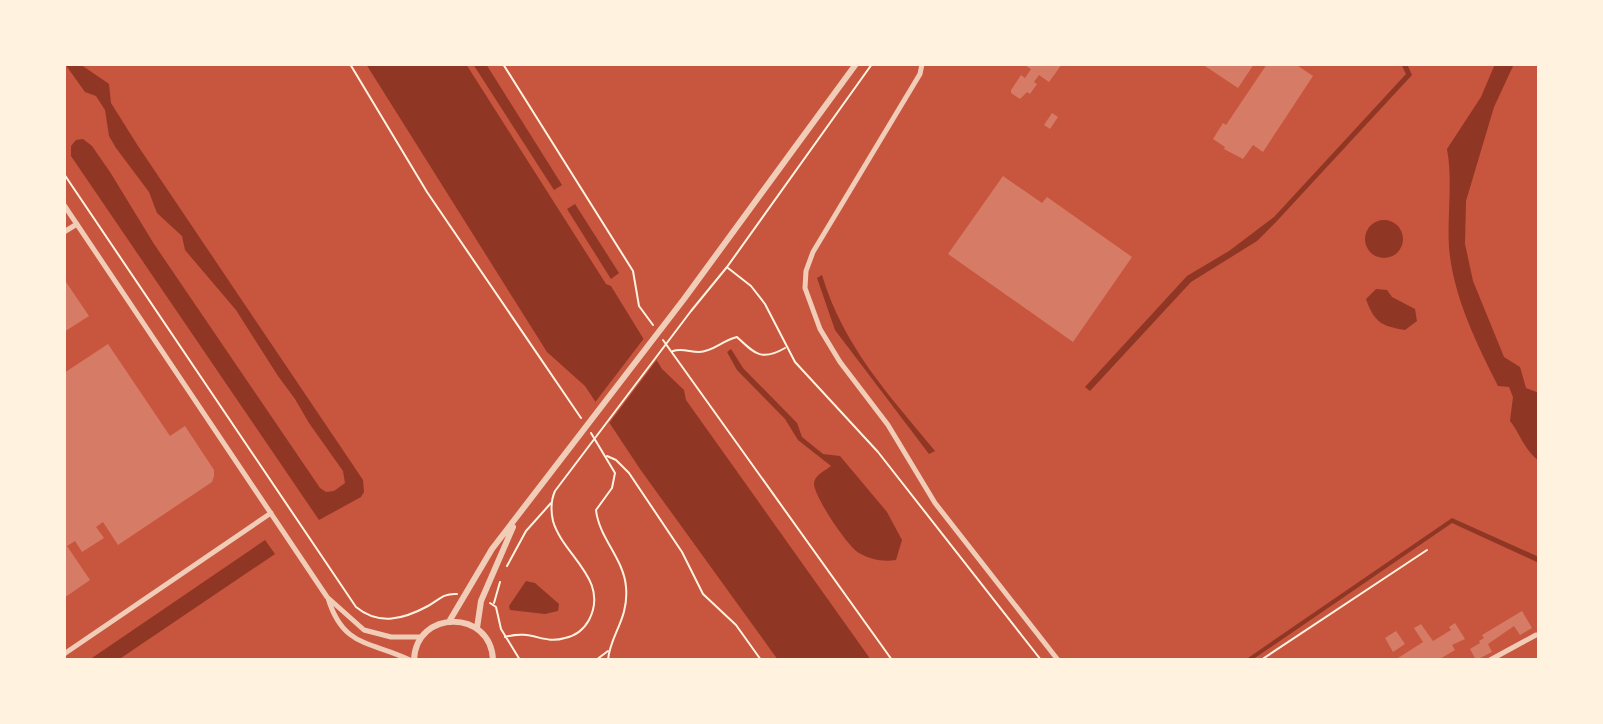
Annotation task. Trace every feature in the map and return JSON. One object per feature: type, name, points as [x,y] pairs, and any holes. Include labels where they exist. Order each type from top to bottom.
[{"type":"street","points":[[450,620],[492,549],[684,299],[856,64]]},
{"type":"street","points":[[922,64],[920,74],[813,252],[806,271],[805,288],[820,329],[840,362],[888,425],[935,503],[1058,660]]},
{"type":"street","points":[[64,205],[327,597],[364,630],[391,637],[421,637]]},
{"type":"street","points":[[64,232],[77,224]]},
{"type":"street","points":[[64,654],[271,513]]},
{"type":"street","points":[[477,628],[481,601],[516,520]]},
{"type":"street","points":[[327,597],[332,612],[359,642],[412,660],[421,637],[437,624],[450,620],[477,628],[490,644],[493,660]]},
{"type":"street","points":[[1490,660],[1536,635]]},
{"type":"path","points":[[350,64],[427,192],[583,422]]},
{"type":"path","points":[[503,64],[633,271],[639,306],[656,329]]},
{"type":"path","points":[[520,659],[505,637],[526,633],[546,639],[568,638],[583,629],[594,608],[593,587],[553,522],[555,491],[727,267],[872,64]]},
{"type":"path","points":[[64,174],[356,607],[371,616],[393,620]]},
{"type":"path","points":[[727,267],[751,286],[765,304],[795,362],[878,452],[1041,660]]},
{"type":"path","points":[[672,352],[679,349],[703,353],[727,339],[737,337],[752,353],[766,355],[786,347]]},
{"type":"path","points":[[664,340],[892,660]]},
{"type":"path","points":[[591,433],[615,473],[615,481],[596,510],[597,520],[620,564],[626,587],[624,620],[609,650],[608,660]]},
{"type":"path","points":[[606,455],[629,473],[682,552],[703,594],[736,625],[761,660]]},
{"type":"path","points":[[493,604],[502,575],[526,531],[552,502]]},
{"type":"path","points":[[1261,660],[1427,550]]},
{"type":"path","points":[[596,660],[609,650]]},
{"type":"shaded area","points":[[65,64],[80,64],[109,84],[111,103],[138,146],[363,480],[361,497],[319,520],[71,156],[71,146],[76,140],[83,139],[92,146],[154,244],[320,488],[326,492],[334,491],[345,483],[343,471],[236,310],[185,250],[182,236],[157,213],[149,192],[109,136],[105,110],[96,96],[85,92]]},
{"type":"shaded area","points":[[366,64],[466,64],[662,369],[684,390],[686,400],[871,660],[778,660],[640,469],[585,386],[547,352]]},
{"type":"shaded area","points":[[473,64],[486,64],[562,185],[554,190]]},
{"type":"shaded area","points":[[1401,64],[1407,64],[1412,75],[1276,222],[1257,241],[1191,282],[1090,391],[1085,387],[1187,276],[1229,251],[1274,217],[1406,74]]},
{"type":"shaded area","points":[[1495,64],[1514,64],[1494,107],[1466,201],[1465,244],[1473,281],[1504,357],[1520,367],[1526,388],[1539,393],[1539,461],[1510,421],[1513,397],[1509,387],[1498,386],[1474,336],[1460,301],[1449,247],[1450,173],[1447,149],[1481,97]]},
{"type":"shaded area","points":[[575,204],[619,273],[611,279],[567,209]]},
{"type":"shaded area","points":[[1384,220],[1397,226],[1403,239],[1397,252],[1384,258],[1371,252],[1365,239],[1371,226]]},
{"type":"shaded area","points":[[822,275],[842,325],[869,369],[935,451],[929,454],[835,330],[817,278]]},
{"type":"shaded area","points":[[1376,289],[1387,290],[1392,297],[1415,309],[1417,321],[1405,330],[1380,322],[1366,299]]},
{"type":"shaded area","points":[[731,349],[743,368],[797,423],[802,437],[823,454],[840,456],[887,512],[902,540],[896,560],[882,561],[868,557],[847,542],[826,510],[814,484],[818,476],[831,466],[798,440],[785,419],[737,370],[727,352]]},
{"type":"shaded area","points":[[1452,518],[1539,557],[1539,563],[1452,523],[1252,660],[1245,660]]},
{"type":"shaded area","points":[[265,540],[275,554],[118,660],[89,660]]},
{"type":"shaded area","points":[[526,581],[535,583],[559,604],[558,611],[545,614],[510,610],[509,606]]},
{"type":"pier","points":[[645,337],[659,357],[607,426],[593,405]]},
{"type":"building","points":[[1023,64],[1062,64],[1049,82],[1039,75],[1030,94],[1027,92],[1020,99],[1011,90],[1021,75],[1025,78],[1031,69]]},
{"type":"building","points":[[1206,64],[1254,64],[1238,88]]},
{"type":"building","points":[[1267,64],[1295,64],[1313,76],[1263,152],[1253,145],[1243,159],[1213,139]]},
{"type":"building","points":[[1052,113],[1058,117],[1050,129],[1044,125]]},
{"type":"building","points":[[1003,176],[1042,203],[1047,197],[1132,257],[1073,342],[948,254]]},
{"type":"building","points":[[64,279],[89,316],[64,332]]},
{"type":"building","points":[[108,344],[170,436],[185,426],[214,470],[214,476],[212,482],[118,545],[103,522],[96,527],[104,538],[82,552],[75,541],[67,546],[90,580],[64,598],[64,373]]},
{"type":"building","points":[[1522,611],[1532,628],[1520,635],[1514,626],[1488,644],[1492,652],[1476,660],[1470,649],[1480,643],[1484,638],[1482,635]]},
{"type":"building","points":[[1455,623],[1465,639],[1452,645],[1455,650],[1438,660],[1395,660],[1423,642],[1414,628],[1421,624],[1433,641],[1451,630],[1449,627]]},
{"type":"building","points":[[1396,631],[1405,644],[1393,652],[1385,638]]}]
